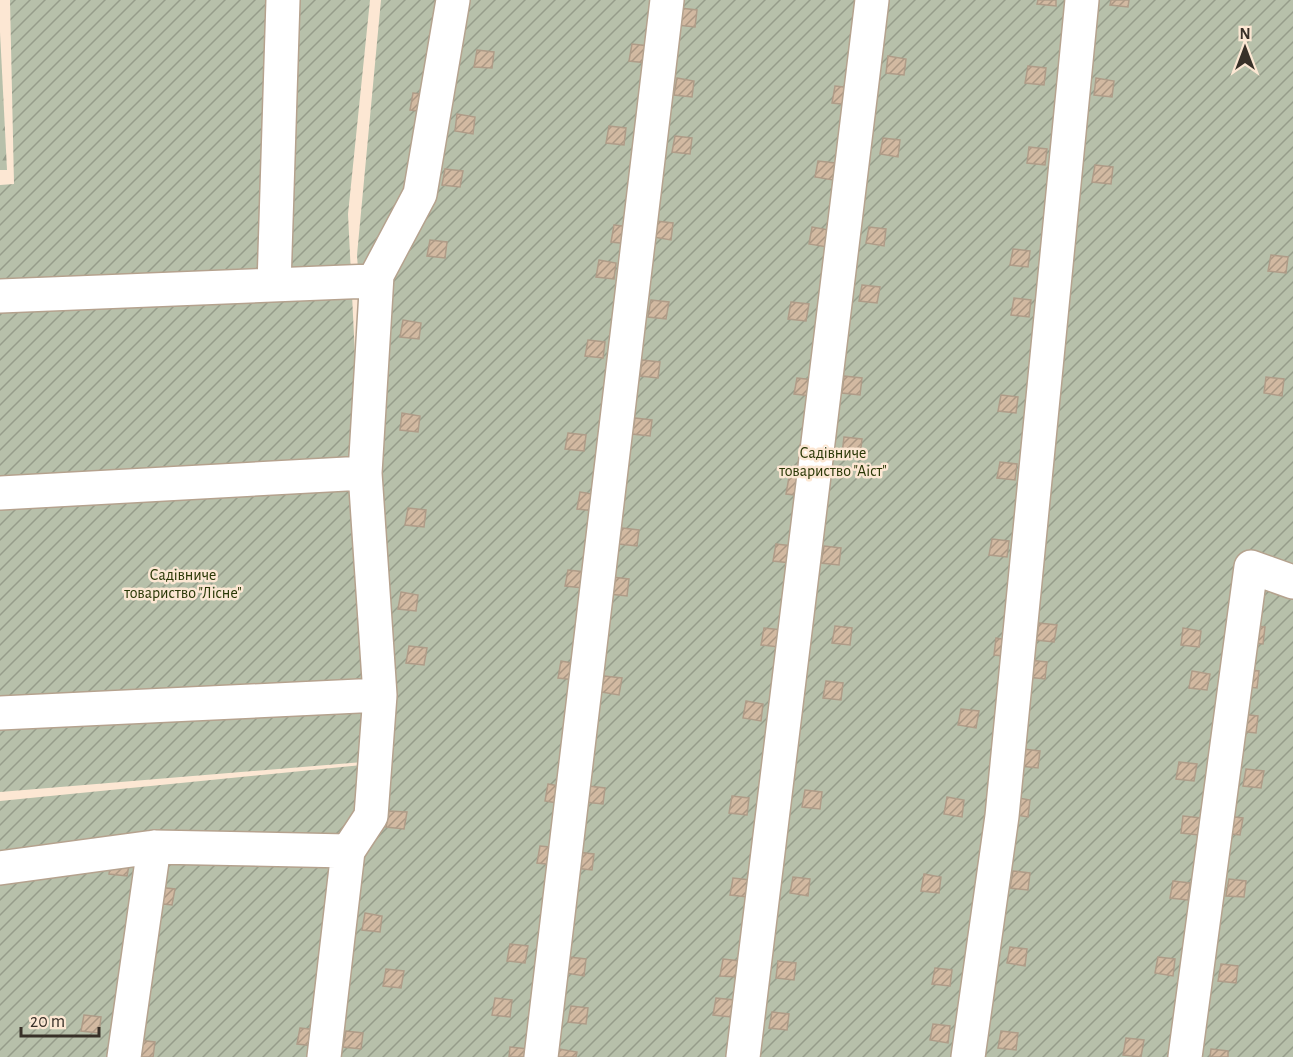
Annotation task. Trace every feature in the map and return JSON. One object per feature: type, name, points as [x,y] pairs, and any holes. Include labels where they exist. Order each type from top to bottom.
[{"type":"street","points":[[274,285],[283,0]]},
{"type":"street","points":[[0,296],[371,281],[377,275],[420,194],[453,0]]},
{"type":"street","points":[[541,1057],[667,0]]},
{"type":"street","points":[[743,1057],[872,0]]},
{"type":"street","points":[[968,1057],[1002,816],[1082,0]]},
{"type":"street","points":[[324,1057],[348,851],[371,816],[380,694],[365,473],[377,275]]},
{"type":"street","points":[[0,493],[365,473]]},
{"type":"street","points":[[1185,1057],[1251,567],[1293,582]]},
{"type":"street","points":[[0,713],[380,694]]},
{"type":"street","points":[[0,868],[154,848],[348,851]]},
{"type":"street","points":[[124,1057],[154,848]]},
{"type":"green space","name":"Садівниче товариство \"Лісне\"","points":[[10,0],[370,0],[348,214],[375,761],[0,792],[0,185],[14,184]]},
{"type":"green space","name":"Садівниче товариство \"Аіст\"","points":[[381,0],[1293,0],[1293,1057],[0,1057],[0,801],[392,762],[357,255]]},
{"type":"green space","points":[[0,32],[7,170],[0,170]]},
{"type":"building","points":[[1038,0],[1056,0],[1056,6],[1037,4]]},
{"type":"building","points":[[1111,0],[1129,0],[1128,7],[1110,5]]},
{"type":"building","points":[[680,8],[697,10],[695,27],[677,25]]},
{"type":"building","points":[[632,44],[649,46],[647,63],[629,61]]},
{"type":"building","points":[[477,50],[494,52],[492,68],[474,67]]},
{"type":"building","points":[[888,56],[906,59],[904,75],[886,73]]},
{"type":"building","points":[[1028,66],[1046,68],[1044,85],[1025,83]]},
{"type":"building","points":[[677,78],[694,81],[692,97],[674,95]]},
{"type":"building","points":[[1096,78],[1114,81],[1112,97],[1094,95]]},
{"type":"building","points":[[835,86],[852,88],[850,105],[832,103]]},
{"type":"building","points":[[413,93],[430,95],[428,112],[410,110]]},
{"type":"building","points":[[457,114],[475,117],[473,134],[455,131]]},
{"type":"building","points":[[609,126],[626,128],[624,145],[606,143]]},
{"type":"building","points":[[675,136],[692,138],[690,154],[672,152]]},
{"type":"building","points":[[883,138],[900,140],[898,157],[880,154]]},
{"type":"building","points":[[1029,147],[1047,149],[1045,165],[1027,163]]},
{"type":"building","points":[[818,161],[835,163],[833,180],[815,177]]},
{"type":"building","points":[[1095,165],[1113,167],[1111,184],[1092,182]]},
{"type":"building","points":[[445,169],[463,171],[460,187],[442,185]]},
{"type":"building","points":[[656,221],[673,223],[671,240],[653,237]]},
{"type":"building","points":[[614,225],[631,227],[629,244],[611,242]]},
{"type":"building","points":[[812,227],[829,230],[827,247],[809,244]]},
{"type":"building","points":[[869,227],[886,229],[884,246],[866,243]]},
{"type":"building","points":[[430,240],[447,242],[445,258],[427,256]]},
{"type":"building","points":[[1013,249],[1030,251],[1028,267],[1010,265]]},
{"type":"building","points":[[1271,255],[1288,257],[1286,273],[1268,271]]},
{"type":"building","points":[[599,260],[616,263],[614,279],[596,277]]},
{"type":"building","points":[[862,285],[880,287],[877,303],[859,301]]},
{"type":"building","points":[[1014,298],[1031,300],[1029,317],[1011,315]]},
{"type":"building","points":[[651,300],[669,302],[666,319],[648,317]]},
{"type":"building","points":[[791,302],[809,304],[806,321],[788,319]]},
{"type":"building","points":[[403,320],[421,323],[419,339],[400,337]]},
{"type":"building","points":[[588,340],[605,342],[603,358],[585,356]]},
{"type":"building","points":[[642,360],[660,362],[658,378],[640,376]]},
{"type":"building","points":[[844,376],[862,378],[860,395],[842,393]]},
{"type":"building","points":[[1266,377],[1284,379],[1282,396],[1264,393]]},
{"type":"building","points":[[797,378],[814,380],[812,396],[794,394]]},
{"type":"building","points":[[1001,395],[1018,397],[1016,413],[998,411]]},
{"type":"building","points":[[402,413],[420,416],[418,432],[400,430]]},
{"type":"building","points":[[635,418],[652,420],[650,436],[632,434]]},
{"type":"building","points":[[568,433],[586,435],[584,451],[565,449]]},
{"type":"building","points":[[844,437],[862,439],[860,456],[842,454]]},
{"type":"building","points":[[1000,462],[1017,464],[1015,480],[997,478]]},
{"type":"building","points":[[789,477],[806,479],[804,496],[786,494]]},
{"type":"building","points":[[580,492],[598,495],[596,511],[577,509]]},
{"type":"building","points":[[408,508],[426,510],[424,527],[405,525]]},
{"type":"building","points":[[622,528],[639,530],[637,546],[619,544]]},
{"type":"building","points":[[992,539],[1009,541],[1007,557],[989,555]]},
{"type":"building","points":[[776,544],[793,546],[791,563],[773,561]]},
{"type":"building","points":[[824,546],[841,548],[839,565],[821,563]]},
{"type":"building","points":[[568,570],[585,572],[583,588],[565,586]]},
{"type":"building","points":[[612,577],[629,579],[627,596],[609,594]]},
{"type":"building","points":[[401,592],[418,595],[416,611],[398,609]]},
{"type":"building","points":[[1039,623],[1057,625],[1054,642],[1036,640]]},
{"type":"building","points":[[1247,625],[1265,627],[1263,644],[1245,642]]},
{"type":"building","points":[[835,626],[852,628],[850,645],[832,643]]},
{"type":"building","points":[[764,628],[782,630],[779,647],[761,645]]},
{"type":"building","points":[[1183,628],[1201,631],[1199,647],[1181,645]]},
{"type":"building","points":[[996,638],[1014,641],[1012,657],[994,655]]},
{"type":"building","points":[[409,646],[427,648],[424,665],[406,663]]},
{"type":"building","points":[[1029,660],[1047,662],[1045,679],[1027,677]]},
{"type":"building","points":[[561,661],[578,664],[576,680],[558,678]]},
{"type":"building","points":[[1242,669],[1259,671],[1257,688],[1239,686]]},
{"type":"building","points":[[1192,671],[1210,674],[1207,690],[1189,688]]},
{"type":"building","points":[[604,676],[622,678],[619,695],[601,692]]},
{"type":"building","points":[[826,681],[843,683],[841,700],[823,698]]},
{"type":"building","points":[[746,701],[763,704],[761,721],[743,718]]},
{"type":"building","points":[[961,709],[979,711],[976,728],[958,725]]},
{"type":"building","points":[[1241,714],[1258,716],[1256,733],[1238,731]]},
{"type":"building","points":[[1023,749],[1040,751],[1038,768],[1020,766]]},
{"type":"building","points":[[1179,762],[1197,764],[1194,781],[1176,779]]},
{"type":"building","points":[[1246,769],[1264,771],[1261,788],[1243,786]]},
{"type":"building","points":[[548,784],[565,787],[563,804],[545,801]]},
{"type":"building","points":[[588,786],[605,788],[603,804],[585,802]]},
{"type":"building","points":[[805,790],[822,792],[820,809],[802,807]]},
{"type":"building","points":[[732,796],[749,798],[747,815],[729,813]]},
{"type":"building","points":[[947,797],[964,800],[962,817],[944,814]]},
{"type":"building","points":[[1013,797],[1030,800],[1028,817],[1010,814]]},
{"type":"building","points":[[389,811],[407,812],[404,829],[386,827]]},
{"type":"building","points":[[1183,816],[1201,818],[1199,835],[1181,833]]},
{"type":"building","points":[[1225,816],[1243,818],[1240,835],[1222,833]]},
{"type":"building","points":[[540,846],[558,848],[555,865],[537,863]]},
{"type":"building","points":[[576,852],[594,854],[592,870],[574,868]]},
{"type":"building","points":[[112,857],[130,860],[127,876],[109,874]]},
{"type":"building","points":[[1013,871],[1030,873],[1028,890],[1010,888]]},
{"type":"building","points":[[924,874],[941,877],[939,893],[921,891]]},
{"type":"building","points":[[793,877],[810,879],[808,896],[790,893]]},
{"type":"building","points":[[733,878],[750,880],[748,897],[730,895]]},
{"type":"building","points":[[1229,879],[1246,881],[1244,897],[1226,896]]},
{"type":"building","points":[[1173,881],[1190,883],[1188,900],[1170,898]]},
{"type":"building","points":[[157,887],[175,889],[172,905],[154,903]]},
{"type":"building","points":[[365,913],[382,916],[380,932],[362,930]]},
{"type":"building","points":[[510,944],[528,946],[525,963],[507,961]]},
{"type":"building","points":[[1010,947],[1027,949],[1025,966],[1007,963]]},
{"type":"building","points":[[569,957],[586,959],[584,976],[566,973]]},
{"type":"building","points":[[1158,957],[1175,959],[1173,976],[1155,973]]},
{"type":"building","points":[[723,959],[740,961],[738,977],[720,976]]},
{"type":"building","points":[[778,961],[796,963],[794,980],[776,978]]},
{"type":"building","points":[[1221,964],[1238,966],[1236,983],[1218,981]]},
{"type":"building","points":[[935,968],[952,970],[950,986],[932,984]]},
{"type":"building","points":[[386,969],[404,971],[401,988],[383,986]]},
{"type":"building","points":[[495,998],[512,1000],[510,1017],[492,1015]]},
{"type":"building","points":[[716,998],[734,1000],[731,1017],[713,1015]]},
{"type":"building","points":[[571,1006],[588,1008],[586,1024],[568,1022]]},
{"type":"building","points":[[772,1012],[789,1014],[787,1030],[769,1028]]},
{"type":"building","points":[[84,1015],[101,1017],[99,1033],[81,1031]]},
{"type":"building","points":[[933,1024],[950,1026],[948,1043],[930,1040]]},
{"type":"building","points":[[300,1028],[318,1030],[316,1046],[297,1044]]},
{"type":"building","points":[[346,1031],[363,1033],[361,1049],[343,1047]]},
{"type":"building","points":[[1001,1031],[1018,1033],[1016,1050],[998,1048]]},
{"type":"building","points":[[1126,1038],[1144,1040],[1141,1057],[1123,1055]]},
{"type":"building","points":[[138,1040],[155,1042],[153,1057],[140,1057]]},
{"type":"building","points":[[510,1047],[528,1049],[527,1057],[509,1057]]},
{"type":"building","points":[[559,1049],[577,1052],[576,1057],[558,1057]]},
{"type":"building","points":[[1211,1049],[1228,1051],[1228,1057],[1210,1057]]}]
